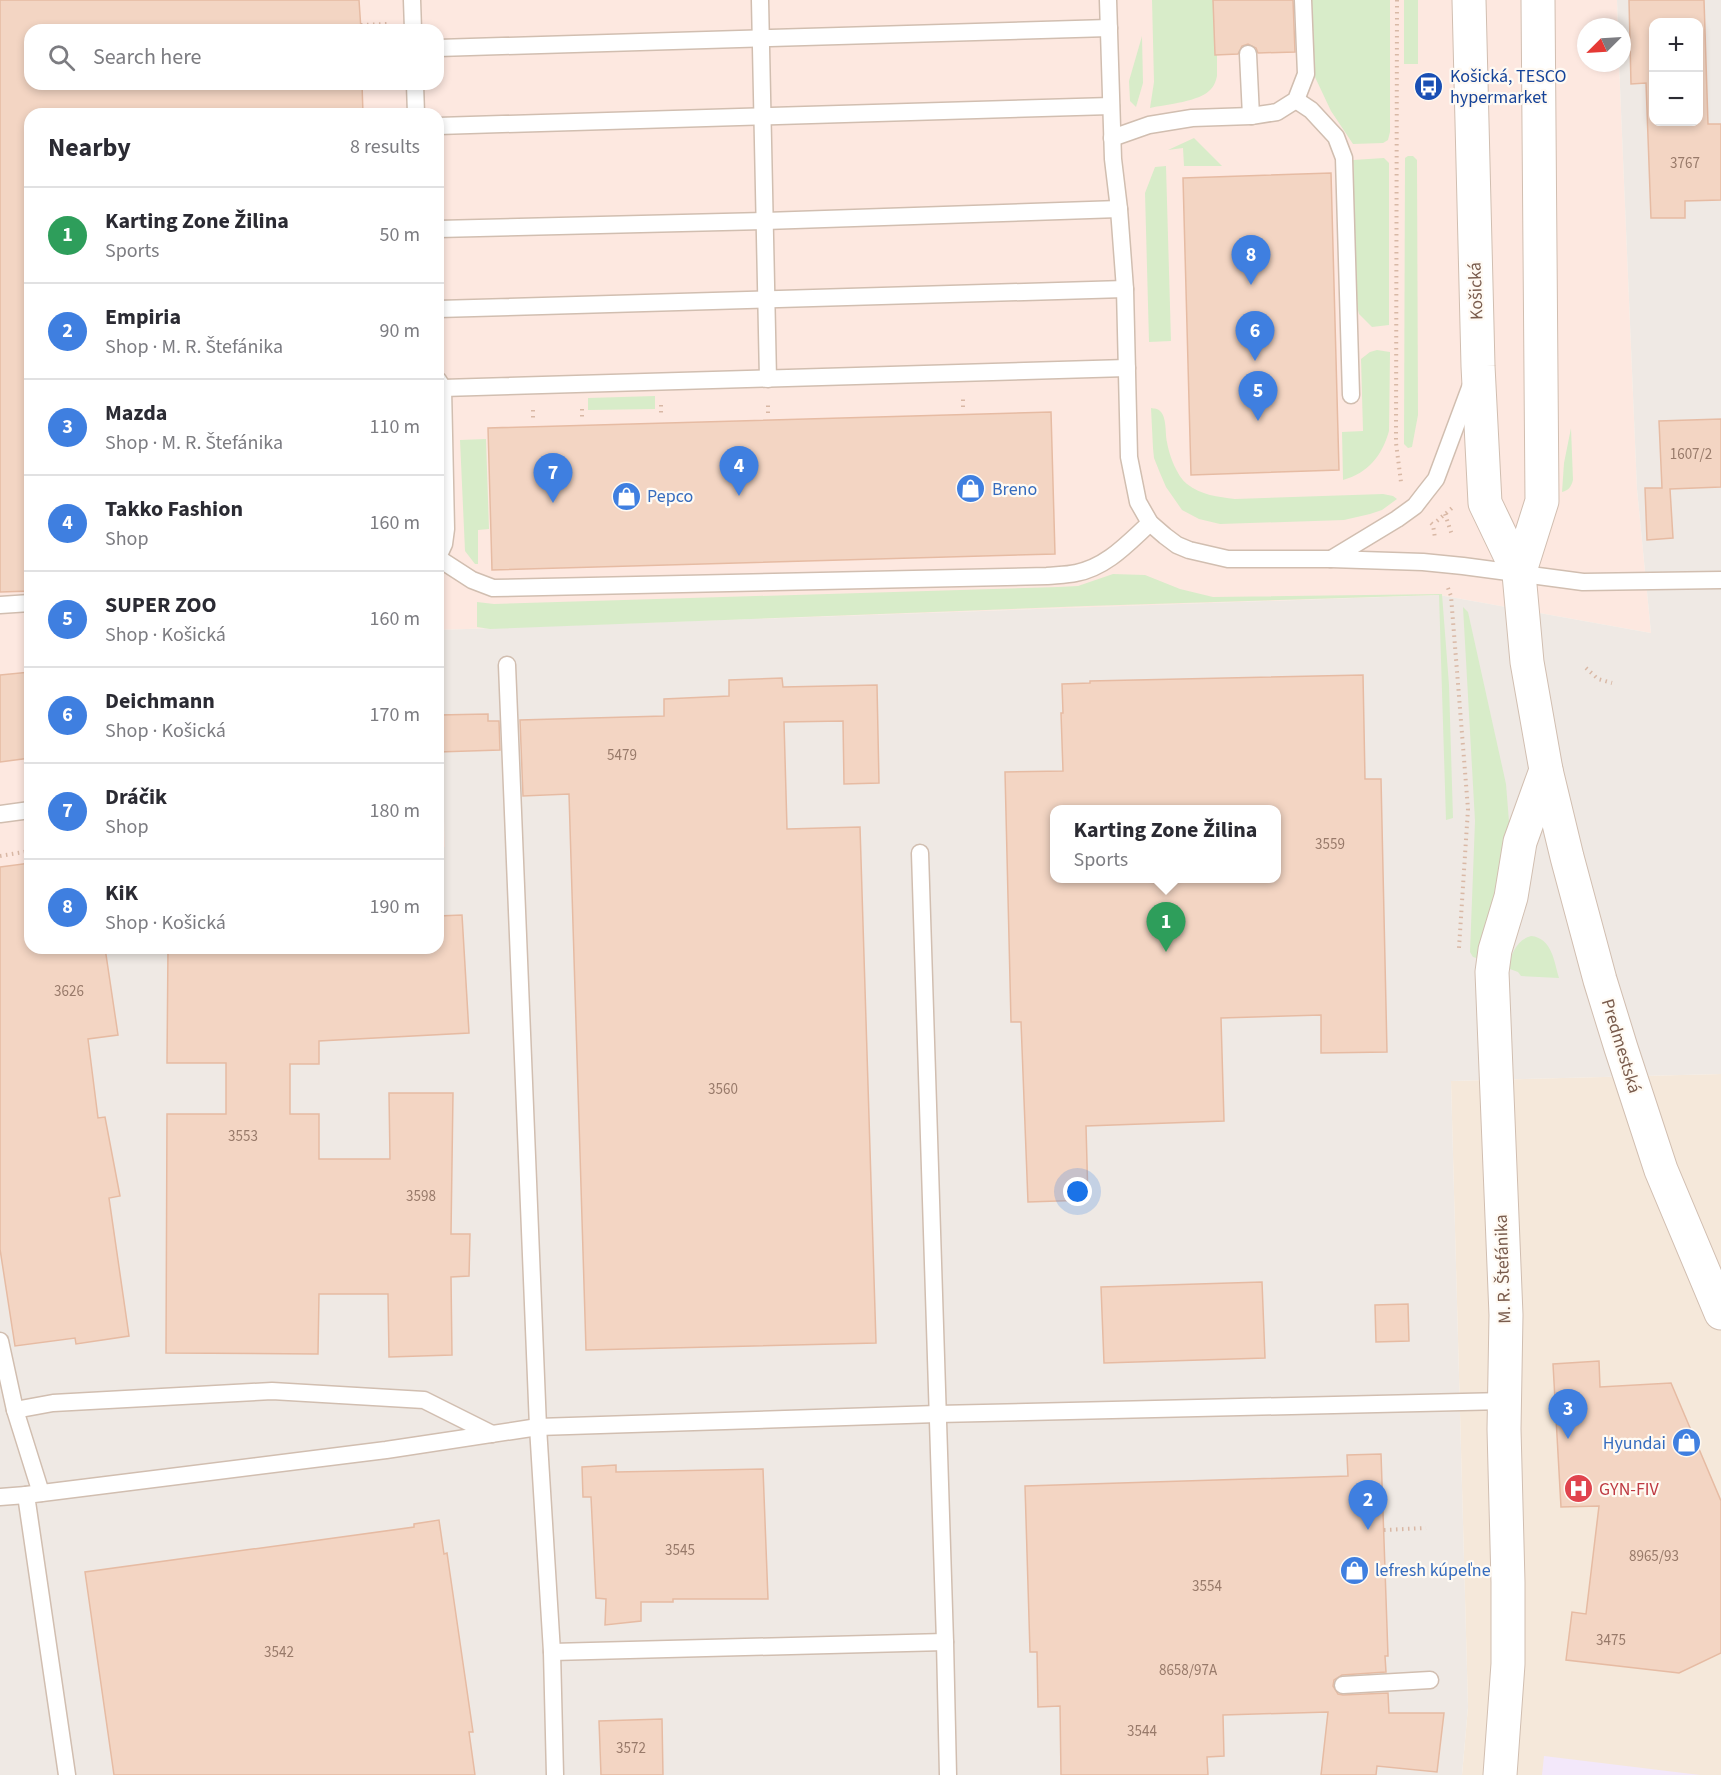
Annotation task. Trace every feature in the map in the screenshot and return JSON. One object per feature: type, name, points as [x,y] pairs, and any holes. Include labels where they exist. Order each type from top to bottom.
[{"type":"street","name":"Košická","points":[[1469,0],[1478,366],[1485,503],[1520,574]]},
{"type":"street","name":"Košická","points":[[1538,0],[1542,501],[1520,574],[1527,662],[1546,770]]},
{"type":"street","name":"Predmestská","points":[[1546,770],[1567,857],[1621,1048],[1661,1170],[1721,1313]]},
{"type":"street","name":"M. R. Štefánika","points":[[1500,1775],[1508,1664],[1504,1429],[1506,1315],[1492,972],[1495,950],[1511,897],[1520,842],[1546,770]]},
{"type":"lane","points":[[412,0],[413,24]]},
{"type":"lane","points":[[760,0],[768,379]]},
{"type":"lane","points":[[1108,0],[1113,159],[1125,289],[1129,456],[1138,501],[1150,523],[1177,545],[1228,559],[1422,562],[1582,582],[1721,580]]},
{"type":"lane","points":[[1112,138],[1149,126],[1192,118],[1251,116],[1278,112],[1296,100],[1306,74],[1303,0]]},
{"type":"lane","points":[[444,48],[1109,28]]},
{"type":"lane","points":[[1248,54],[1251,116]]},
{"type":"lane","points":[[415,90],[416,108]]},
{"type":"lane","points":[[1296,100],[1311,110],[1336,137],[1344,158],[1351,395]]},
{"type":"lane","points":[[444,126],[1111,106]]},
{"type":"lane","points":[[444,230],[1119,209]]},
{"type":"lane","points":[[444,309],[1125,289]]},
{"type":"lane","points":[[1331,559],[1415,506],[1437,479],[1478,366]]},
{"type":"lane","points":[[444,384],[768,379],[1127,368]]},
{"type":"lane","points":[[444,481],[446,529],[444,544]]},
{"type":"lane","points":[[444,561],[472,580],[493,588],[1047,576],[1076,573],[1096,566],[1112,557],[1150,523]]},
{"type":"lane","points":[[0,604],[24,603]]},
{"type":"lane","points":[[507,664],[538,1427],[552,1652],[555,1775]]},
{"type":"lane","points":[[0,814],[24,811]]},
{"type":"lane","points":[[920,853],[948,1775]]},
{"type":"lane","points":[[0,1341],[34,1494],[67,1775]]},
{"type":"lane","points":[[15,1410],[53,1403],[272,1391],[424,1400],[492,1434]]},
{"type":"lane","points":[[0,1497],[375,1452],[538,1427],[937,1414],[1504,1401]]},
{"type":"lane","points":[[552,1652],[945,1642]]},
{"type":"lane","points":[[1343,1685],[1430,1680]]},
{"type":"path","points":[[1397,0],[1396,442],[1399,471]]},
{"type":"path","points":[[1433,525],[1457,504]]},
{"type":"path","points":[[1438,507],[1445,514],[1452,535]]},
{"type":"path","points":[[1451,596],[1467,809],[1459,949]]},
{"type":"path","points":[[1586,668],[1598,679],[1612,683]]},
{"type":"path","points":[[0,856],[24,852]]},
{"type":"path","points":[[1384,1530],[1426,1528]]},
{"type":"shaded area","points":[[0,0],[1617,0],[1618,18],[1577,18],[1577,72],[1619,72],[1637,489],[1651,633],[1439,595],[444,630],[444,108],[24,108],[24,905],[0,908]]},
{"type":"shaded area","points":[[1617,0],[1721,0],[1721,1074],[1451,1081],[1468,1707],[1462,1775],[0,1775],[0,908],[24,940],[24,954],[444,954],[444,630],[1439,595],[1651,633],[1637,489],[1619,72],[1631,72],[1631,18],[1618,18]]},
{"type":"shaded area","points":[[1721,1074],[1721,1775],[1462,1775],[1468,1707],[1451,1081]]},
{"type":"shaded area","points":[[1544,1756],[1700,1775],[1542,1775]]},
{"type":"green space","points":[[1152,0],[1217,0],[1217,76],[1212,88],[1199,97],[1150,108],[1154,82]]},
{"type":"green space","points":[[1311,0],[1390,0],[1390,132],[1388,140],[1383,143],[1353,144],[1331,111],[1314,75]]},
{"type":"green space","points":[[1404,0],[1418,0],[1418,64],[1404,64]]},
{"type":"green space","points":[[1142,36],[1143,83],[1136,107],[1130,101],[1129,81]]},
{"type":"green space","points":[[1194,138],[1222,166],[1184,166],[1183,148],[1168,150]]},
{"type":"green space","points":[[1413,156],[1417,160],[1418,415],[1412,447],[1408,448],[1404,444],[1405,158]]},
{"type":"green space","points":[[1384,158],[1389,163],[1389,325],[1372,327],[1359,314],[1356,303],[1353,160]]},
{"type":"green space","points":[[1166,166],[1171,341],[1149,342],[1145,193],[1155,167]]},
{"type":"green space","points":[[1377,350],[1390,352],[1389,431],[1373,462],[1360,473],[1343,480],[1342,432],[1363,431],[1361,359]]},
{"type":"green space","points":[[655,396],[655,409],[588,410],[588,398]]},
{"type":"green space","points":[[1151,408],[1159,410],[1164,417],[1166,439],[1180,476],[1192,488],[1204,493],[1235,499],[1383,494],[1397,499],[1382,510],[1344,520],[1220,524],[1199,519],[1182,510],[1166,487],[1154,458]]},
{"type":"green space","points":[[1571,428],[1573,480],[1569,488],[1562,492],[1564,463]]},
{"type":"green space","points":[[486,439],[489,529],[478,530],[478,564],[475,564],[465,551],[460,440]]},
{"type":"green space","points":[[1113,574],[1145,575],[1180,589],[1213,597],[1442,594],[1449,685],[1453,818],[1446,820],[1439,595],[490,629],[477,627],[477,602],[494,604],[1058,587],[1078,586]]},
{"type":"green space","points":[[1463,607],[1468,612],[1506,784],[1510,834],[1480,959],[1473,957],[1470,952],[1475,821]]},
{"type":"green space","points":[[1531,936],[1544,941],[1548,946],[1559,978],[1521,976],[1518,972],[1507,968],[1518,944]]},
{"type":"building","points":[[0,0],[359,0],[361,24],[24,24],[24,90],[362,90],[363,108],[24,108],[24,591],[0,592]]},
{"type":"building","points":[[1213,0],[1293,0],[1295,52],[1258,53],[1256,48],[1248,44],[1242,46],[1238,54],[1215,55]]},
{"type":"building","points":[[1629,0],[1704,0],[1708,124],[1721,124],[1721,200],[1685,201],[1685,218],[1651,218],[1646,83],[1631,84]]},
{"type":"building","points":[[1331,173],[1339,470],[1191,475],[1183,178]]},
{"type":"building","points":[[1051,412],[1055,554],[492,570],[488,428]]},
{"type":"building","points":[[1721,419],[1721,487],[1670,489],[1673,538],[1647,540],[1645,488],[1662,488],[1659,421]]},
{"type":"building","points":[[24,673],[24,759],[0,762],[0,675]]},
{"type":"building","points":[[1363,675],[1365,779],[1381,779],[1387,1052],[1321,1053],[1321,1015],[1221,1018],[1224,1121],[1086,1126],[1088,1200],[1028,1202],[1021,1022],[1011,1022],[1005,772],[1063,771],[1062,684],[1090,683],[1090,681]]},
{"type":"building","points":[[782,678],[783,687],[877,685],[879,783],[844,784],[843,721],[784,722],[787,829],[860,827],[876,1343],[586,1350],[569,794],[523,796],[520,720],[664,716],[664,699],[729,696],[729,680]]},
{"type":"building","points":[[488,714],[488,721],[499,721],[500,750],[444,752],[444,715]]},
{"type":"building","points":[[24,864],[24,954],[106,954],[118,1035],[88,1039],[98,1118],[105,1117],[120,1196],[109,1198],[129,1336],[76,1344],[75,1338],[15,1346],[0,1249],[0,867]]},
{"type":"building","points":[[462,915],[469,1033],[319,1041],[319,1064],[290,1064],[290,1114],[319,1114],[319,1159],[390,1159],[389,1093],[453,1093],[451,1234],[470,1234],[469,1276],[451,1277],[452,1355],[389,1357],[388,1294],[319,1294],[318,1354],[166,1353],[167,1114],[226,1114],[226,1063],[167,1063],[168,954],[444,954],[444,916]]},
{"type":"building","points":[[1262,1282],[1265,1358],[1104,1363],[1101,1287]]},
{"type":"building","points":[[1408,1304],[1409,1341],[1376,1342],[1375,1305]]},
{"type":"building","points":[[1599,1361],[1600,1387],[1671,1383],[1721,1501],[1721,1653],[1679,1673],[1566,1660],[1572,1612],[1586,1614],[1599,1506],[1561,1507],[1553,1364]]},
{"type":"building","points":[[1381,1454],[1388,1656],[1385,1656],[1386,1672],[1342,1675],[1334,1680],[1333,1686],[1338,1694],[1343,1695],[1388,1693],[1389,1713],[1444,1713],[1437,1772],[1377,1766],[1376,1775],[1321,1775],[1328,1712],[1223,1715],[1224,1756],[1207,1757],[1208,1775],[1061,1775],[1060,1706],[1038,1707],[1037,1652],[1030,1652],[1025,1486],[1348,1476],[1347,1455]]},
{"type":"building","points":[[616,1465],[616,1472],[763,1469],[768,1599],[673,1599],[673,1602],[641,1602],[641,1621],[605,1625],[606,1599],[596,1598],[591,1497],[583,1497],[582,1467]]},
{"type":"building","points":[[439,1520],[444,1554],[447,1553],[473,1732],[469,1732],[475,1775],[114,1775],[85,1572],[414,1527],[414,1524]]},
{"type":"building","points":[[662,1719],[663,1775],[601,1775],[599,1721]]},
{"type":"place","name":"Košická, TESCO hypermarket","points":[[1429,86]]},
{"type":"place","name":"KiK","points":[[1251,285]]},
{"type":"place","name":"Deichmann","points":[[1255,361]]},
{"type":"place","name":"SUPER ZOO","points":[[1258,421]]},
{"type":"place","name":"Breno","points":[[971,489]]},
{"type":"place","name":"Pepco","points":[[626,496]]},
{"type":"place","name":"Takko Fashion","points":[[739,496]]},
{"type":"place","name":"Dráčik","points":[[553,503]]},
{"type":"place","name":"Karting Zone Žilina","points":[[1166,952]]},
{"type":"place","name":"Mazda","points":[[1568,1439]]},
{"type":"place","name":"Hyundai","points":[[1687,1443]]},
{"type":"place","name":"GYN-FIV","points":[[1578,1489]]},
{"type":"place","name":"Empiria","points":[[1368,1530]]},
{"type":"place","name":"lefresh kúpeľne","points":[[1354,1570]]}]
